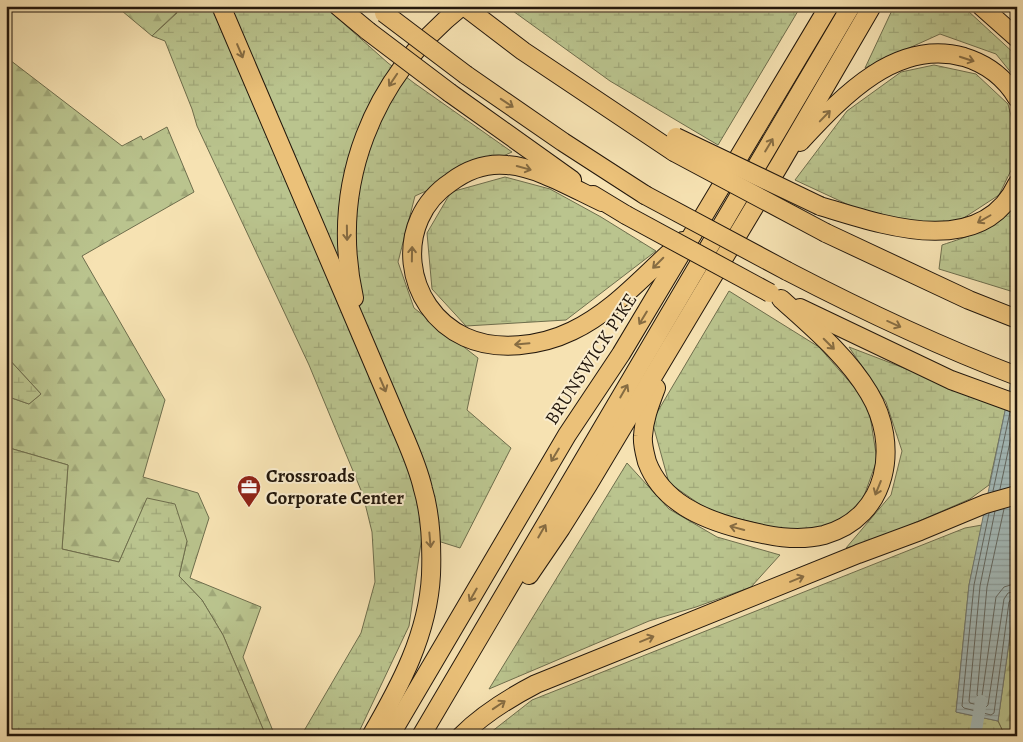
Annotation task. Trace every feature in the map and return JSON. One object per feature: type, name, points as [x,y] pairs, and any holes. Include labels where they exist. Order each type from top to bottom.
[{"type":"highway","points":[[221,6],[364,340],[424,490],[431,545],[431,576],[427,606],[421,632],[402,680],[371,736]]},
{"type":"highway","points":[[338,6],[450,93],[602,202]]},
{"type":"highway","points":[[364,340],[350,283],[347,257],[346,222],[355,164],[368,127],[390,83],[412,53],[443,22],[463,6],[523,51],[579,89],[826,233],[970,300],[1017,319]]},
{"type":"highway","name":"BRUNSWICK PIKE","points":[[390,736],[567,435],[621,354],[829,6]]},
{"type":"highway","points":[[420,736],[491,619],[851,6]]},
{"type":"highway","points":[[491,619],[525,580],[561,528],[780,164],[872,6]]},
{"type":"highway","points":[[981,6],[1017,38]]},
{"type":"highway","points":[[380,10],[466,75],[563,142],[645,195],[858,308],[1017,376]]},
{"type":"highway","points":[[780,164],[827,114],[857,86],[882,70],[912,57],[938,54],[955,55],[973,60],[989,68],[1002,78],[1017,98]]},
{"type":"highway","points":[[675,145],[820,206],[866,220],[922,231],[947,231],[971,225],[993,214],[1006,201],[1017,184]]},
{"type":"highway","points":[[695,232],[667,255],[636,286],[608,310],[570,332],[549,340],[529,344],[504,346],[484,343],[465,337],[437,317],[419,291],[414,277],[412,243],[423,212],[433,197],[444,186],[460,175],[475,169],[489,165],[506,164],[522,167],[602,202],[626,215],[775,296],[951,380],[1017,404]]},
{"type":"highway","points":[[672,344],[648,409],[642,438],[650,470],[659,484],[683,506],[730,526],[762,534],[791,539],[807,538],[840,528],[867,508],[874,498],[881,481],[885,466],[886,448],[879,412],[869,392],[852,369],[811,326],[775,296]]},
{"type":"highway","points":[[461,736],[488,712],[536,684],[985,504],[1017,495]]},
{"type":"green space","points":[[116,6],[174,6],[177,12],[152,36]]},
{"type":"green space","points":[[174,6],[324,6],[388,63],[512,152],[415,196],[398,262],[414,308],[478,358],[467,410],[511,448],[460,548],[422,536],[409,626],[357,736],[301,736],[361,633],[375,582],[372,532],[363,495],[309,365],[197,126],[165,41],[152,36],[177,13]]},
{"type":"green space","points":[[506,6],[801,6],[718,145],[610,81]]},
{"type":"green space","points":[[894,6],[962,6],[1017,56],[1017,80],[996,54],[940,34],[865,68]]},
{"type":"green space","points":[[6,57],[122,146],[141,136],[143,140],[167,127],[194,192],[82,256],[165,400],[143,477],[198,493],[209,518],[190,578],[261,607],[243,657],[275,736],[266,736],[223,635],[202,600],[179,576],[187,541],[147,499],[119,562],[62,549],[68,465],[6,447],[6,396],[29,404],[41,394],[6,356]]},
{"type":"green space","points":[[934,65],[976,74],[1008,104],[1017,139],[1017,158],[999,195],[959,221],[909,225],[853,207],[795,180],[847,111],[901,72]]},
{"type":"green space","points":[[505,177],[550,189],[601,217],[656,251],[566,320],[466,326],[432,289],[427,233],[451,192]]},
{"type":"green space","points":[[1017,202],[1017,293],[939,269],[942,245],[984,230],[1003,218]]},
{"type":"green space","points":[[729,291],[819,347],[868,403],[877,460],[860,507],[824,531],[788,531],[711,512],[669,483],[652,421]]},
{"type":"green space","points":[[849,347],[1006,407],[989,485],[970,499],[873,541],[846,548],[891,495],[902,451],[886,402]]},
{"type":"green space","points":[[6,356],[41,394],[29,404],[6,396]]},
{"type":"green space","points":[[6,447],[68,465],[62,549],[119,562],[147,498],[175,504],[187,541],[179,576],[202,600],[223,635],[266,736],[6,736]]},
{"type":"green space","points":[[627,463],[669,509],[717,537],[780,555],[751,587],[696,607],[649,621],[489,689]]},
{"type":"green space","points":[[982,525],[969,585],[956,712],[998,721],[1005,736],[486,736],[532,700],[965,528]]},
{"type":"green space","points":[[1017,585],[1017,736],[1005,736],[998,721]]},
{"type":"water","points":[[1017,353],[1017,585],[998,721],[956,712],[969,585]]},
{"type":"waterway","points":[[975,736],[981,701]]},
{"type":"place","name":"Crossroads Corporate Center","points":[[249,508]]}]
